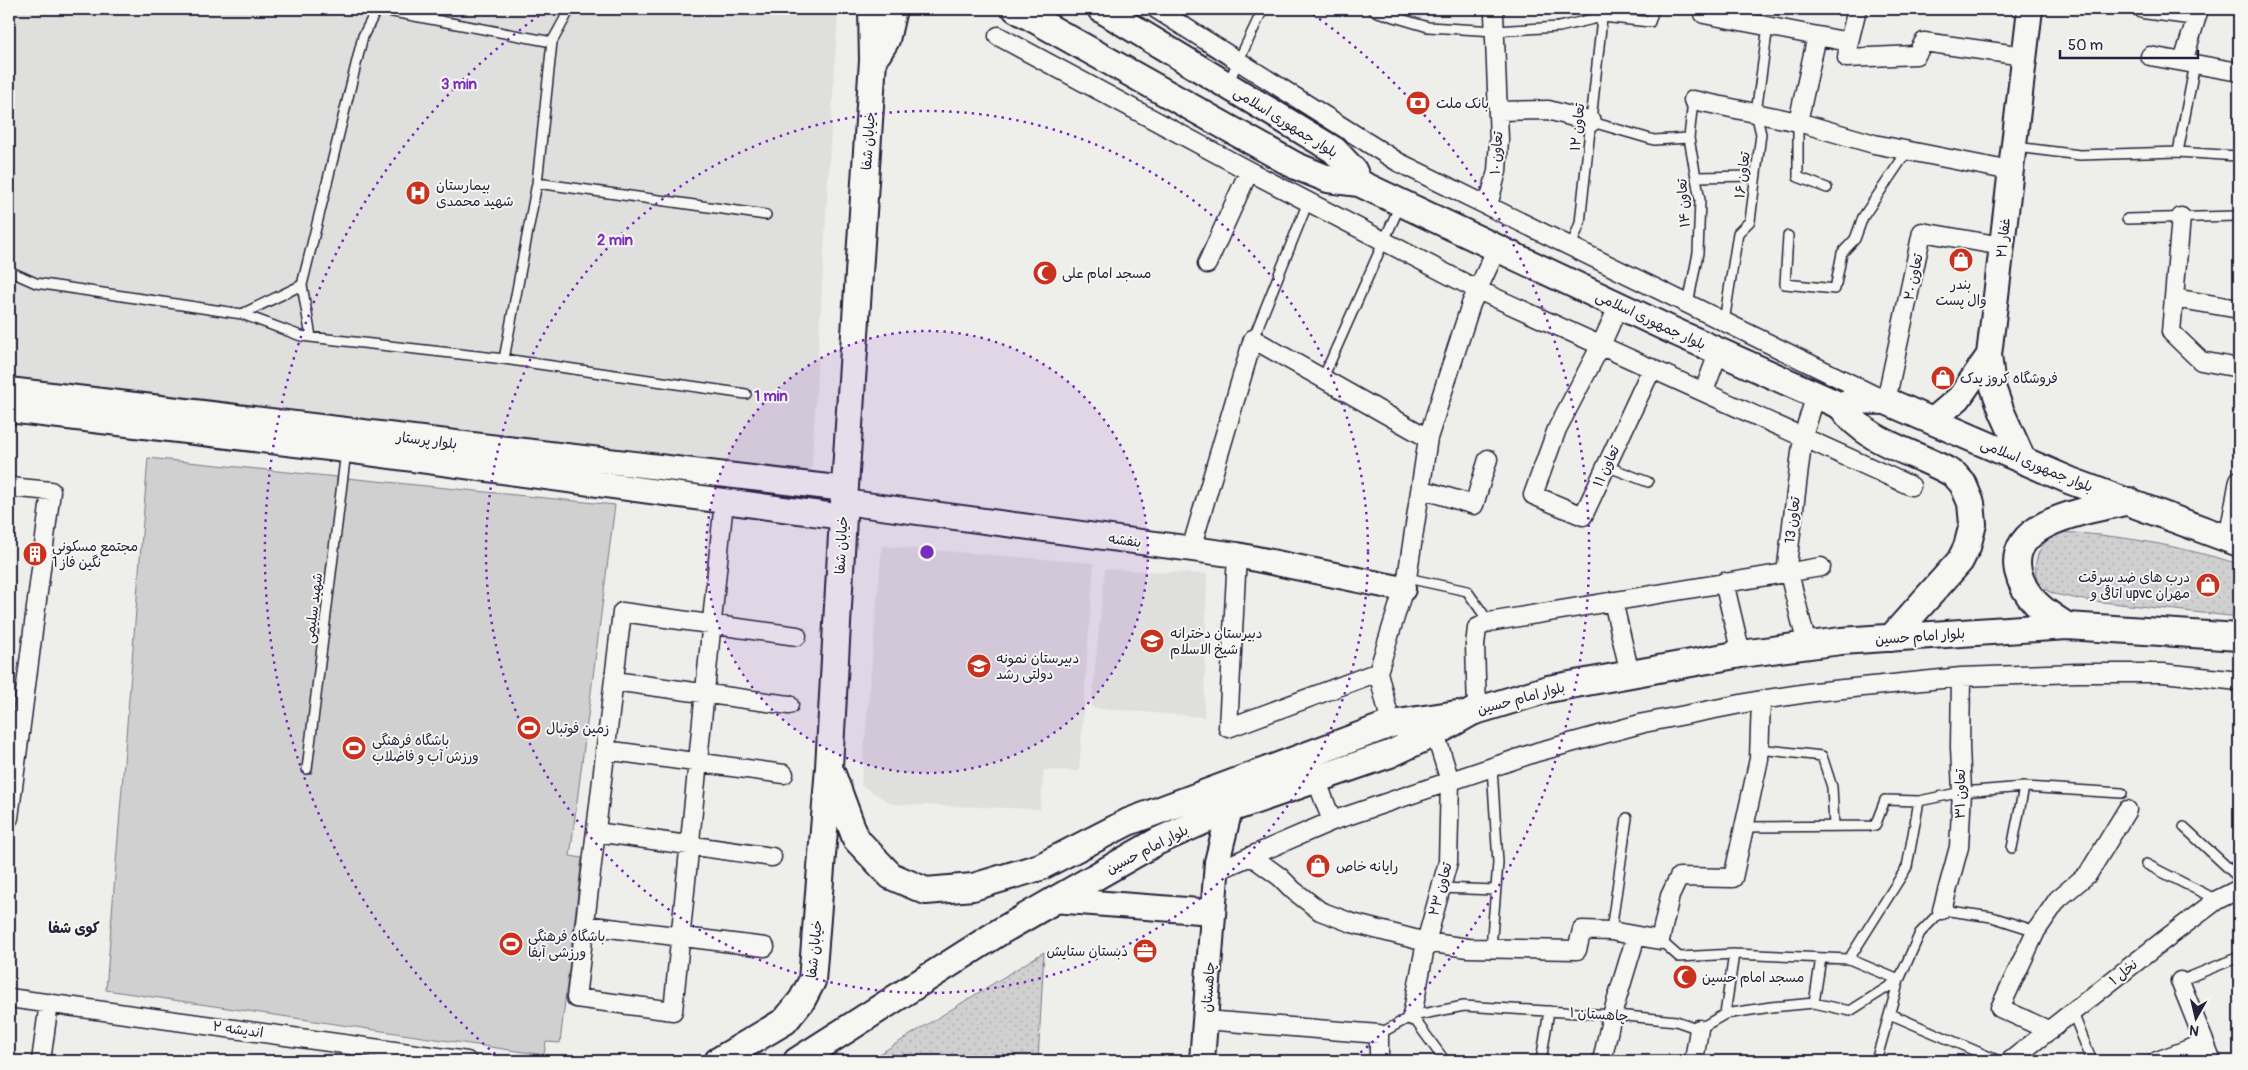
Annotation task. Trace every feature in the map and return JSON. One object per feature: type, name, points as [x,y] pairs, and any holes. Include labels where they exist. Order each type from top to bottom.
[{"type":"main road","points":[[872,9],[873,60]]},
{"type":"main road","points":[[873,60],[886,40],[893,9]]},
{"type":"main road","points":[[1016,9],[1296,166],[1328,179],[1359,183]]},
{"type":"main road","name":"بلوار جمهوری اسلامی","points":[[1101,9],[1334,150],[1353,170],[1359,183],[1619,306],[1841,406],[1855,400],[1886,401],[2071,481],[2234,541]]},
{"type":"main road","name":"خیابان شفا","points":[[718,1061],[785,1021],[802,1000],[812,981],[829,767],[873,60]]},
{"type":"main road","points":[[1841,406],[1860,428],[1880,441],[1955,475],[1969,494],[1972,514],[1971,535],[1960,561],[1891,638]]},
{"type":"main road","points":[[2067,626],[2037,605],[2023,587],[2017,564],[2019,547],[2031,534],[2047,523],[2129,501]]},
{"type":"main road","name":"بلوار امام حسین","points":[[797,1061],[1054,900],[1158,841],[1230,809],[1390,754],[1435,733],[1474,711],[1548,689],[1741,654],[1807,645],[1891,638],[2067,626],[2239,637]]},
{"type":"main road","points":[[829,767],[856,839],[891,876],[926,891],[973,887],[1040,867],[1128,822],[1391,724],[1474,711]]},
{"type":"street","points":[[1156,9],[1398,162],[1886,401]]},
{"type":"street","name":"تعاون ۱۰","points":[[1488,206],[1497,171],[1498,111],[1495,9]]},
{"type":"street","points":[[1705,9],[1704,14],[1848,42]]},
{"type":"street","points":[[1857,9],[1848,42],[1847,58],[1916,55],[1924,42],[2024,56]]},
{"type":"street","name":"غفار ۲۱","points":[[2024,461],[1993,387],[1989,355],[2030,9]]},
{"type":"street","points":[[2143,9],[2198,12],[2189,63]]},
{"type":"street","points":[[998,36],[1249,171],[1478,290],[1911,486]]},
{"type":"street","points":[[1798,122],[1817,36]]},
{"type":"street","points":[[2150,56],[2239,72]]},
{"type":"street","points":[[1693,100],[1798,122],[1874,144],[2011,171]]},
{"type":"street","points":[[1498,111],[1548,110],[1592,122]]},
{"type":"street","points":[[1284,189],[1296,166]]},
{"type":"street","points":[[1207,264],[1249,171]]},
{"type":"street","points":[[2181,217],[2171,332],[2201,361],[2239,368]]},
{"type":"street","name":"تعاون ۲۰","points":[[1886,401],[1922,232],[2002,246]]},
{"type":"street","points":[[1391,724],[1378,672],[1405,584],[1428,438],[1478,290],[1497,248]]},
{"type":"street","points":[[2174,298],[2239,309]]},
{"type":"street","points":[[1601,345],[1619,306]]},
{"type":"street","points":[[1191,549],[1253,339],[1428,438]]},
{"type":"street","name":"تعاون ۱۱","points":[[1601,345],[1557,429],[1533,495],[1583,516],[1652,368]]},
{"type":"street","points":[[1704,392],[1719,351]]},
{"type":"street","points":[[1932,421],[1959,398],[1989,355]]},
{"type":"street","name":"بلوار پرستار","points":[[9,390],[348,441],[724,501],[844,502]]},
{"type":"street","name":"تعاون 13","points":[[1807,645],[1787,565],[1803,436],[1816,395]]},
{"type":"street","name":"بلوار پرستار","points":[[9,410],[348,441],[844,502]]},
{"type":"street","points":[[1860,464],[1880,441]]},
{"type":"street","points":[[1421,489],[1474,505],[1488,459]]},
{"type":"street","points":[[2234,541],[2239,480]]},
{"type":"street","points":[[9,487],[51,491],[9,818]]},
{"type":"street","points":[[724,501],[713,624],[673,1011],[576,998],[622,612],[713,624],[798,636]]},
{"type":"street","name":"بنفشه","points":[[844,502],[1237,555],[1405,584]]},
{"type":"street","points":[[1237,555],[1228,728],[1378,672]]},
{"type":"street","points":[[1474,711],[1474,645],[1477,628],[1489,622],[1821,567]]},
{"type":"street","points":[[1724,582],[1741,654]]},
{"type":"street","points":[[1613,601],[1630,674]]},
{"type":"street","points":[[1216,872],[1332,821],[1537,752],[1644,723],[1761,700],[1814,692],[1961,677],[2077,673],[2163,673],[2239,681]]},
{"type":"street","name":"تعاون ۳۱","points":[[1942,910],[1959,847],[1962,792],[1960,747],[1961,677]]},
{"type":"street","points":[[614,681],[706,692],[789,705]]},
{"type":"street","points":[[1251,856],[1280,877],[1320,911],[1352,923],[1426,942],[1468,948],[1578,950],[1582,930],[1611,931],[1660,940],[1670,896],[1679,877],[1733,878],[1758,759],[1761,700]]},
{"type":"street","name":"تعاون ۲۳","points":[[1412,1016],[1426,942],[1448,862],[1450,782],[1435,733]]},
{"type":"street","points":[[605,750],[784,774]]},
{"type":"street","points":[[1316,779],[1332,821]]},
{"type":"street","points":[[2050,1030],[2000,1008],[2036,931],[2058,899],[2088,874],[2125,802]]},
{"type":"street","name":"چاهستان","points":[[1202,1061],[1216,872],[1230,809]]},
{"type":"street","points":[[596,832],[772,857]]},
{"type":"street","name":"نخل ۱","points":[[2010,1061],[2217,900],[2239,889]]},
{"type":"street","points":[[1054,900],[1213,912]]},
{"type":"street","points":[[585,925],[765,947]]},
{"type":"street","points":[[1602,1061],[1612,1015],[1636,936]]},
{"type":"street","points":[[2180,981],[2212,1061]]},
{"type":"street","name":"اندیشه ۲","points":[[9,998],[467,1061]]},
{"type":"street","points":[[41,1061],[50,1003]]},
{"type":"street","points":[[1205,1020],[1378,1034],[1379,1061]]},
{"type":"street","points":[[1694,1061],[1699,1029]]},
{"type":"street","points":[[2156,1061],[2205,1043]]},
{"type":"lane","points":[[311,337],[302,285],[363,36],[377,9],[552,42]]},
{"type":"lane","points":[[504,359],[537,183],[552,42],[570,9]]},
{"type":"lane","points":[[1228,85],[1263,9]]},
{"type":"lane","points":[[1374,11],[1428,27],[1495,32],[1559,27],[1602,13],[1650,22],[1654,9]]},
{"type":"lane","name":"تعاون ۱۲","points":[[1571,247],[1580,223],[1602,13]]},
{"type":"lane","name":"تعاون ۱۶","points":[[1724,322],[1738,233],[1750,221],[1760,134],[1756,113],[1768,26]]},
{"type":"lane","points":[[2178,152],[2189,63]]},
{"type":"lane","name":"تعاون ۱۴","points":[[1688,304],[1698,253],[1700,200],[1689,138],[1693,100]]},
{"type":"lane","points":[[1592,122],[1654,140],[1689,138]]},
{"type":"lane","points":[[1798,122],[1798,177],[1827,188]]},
{"type":"lane","points":[[2014,146],[2080,155],[2178,152],[2237,156]]},
{"type":"lane","points":[[1788,236],[1785,284],[1835,289],[1842,253],[1856,239],[1863,217],[1908,150]]},
{"type":"lane","points":[[1696,177],[1756,176]]},
{"type":"lane","points":[[537,183],[766,215]]},
{"type":"lane","points":[[1253,339],[1308,202]]},
{"type":"lane","points":[[1323,378],[1401,203]]},
{"type":"lane","points":[[2127,220],[2236,216]]},
{"type":"lane","points":[[9,271],[36,283],[242,314],[301,336],[504,359],[746,394]]},
{"type":"lane","points":[[242,314],[302,285]]},
{"type":"lane","name":"شهید سلیمی","points":[[307,769],[348,441]]},
{"type":"lane","points":[[1606,466],[1648,482]]},
{"type":"lane","points":[[1405,584],[1467,592],[1489,622]]},
{"type":"lane","points":[[1759,749],[1822,756],[1832,787],[1834,826]]},
{"type":"lane","points":[[1491,948],[1498,863],[1492,767]]},
{"type":"lane","points":[[2012,848],[2024,787]]},
{"type":"lane","points":[[1743,827],[1875,826],[1885,800],[1919,801],[1962,792],[2024,787],[2125,802]]},
{"type":"lane","points":[[1849,959],[1906,867],[1919,801]]},
{"type":"lane","points":[[1611,931],[1628,818]]},
{"type":"lane","points":[[2184,827],[2239,878]]},
{"type":"lane","points":[[2146,864],[2217,900]]},
{"type":"lane","points":[[1440,888],[1495,890]]},
{"type":"lane","points":[[1876,1061],[1899,980],[1920,933],[1942,910],[1992,917],[2036,931]]},
{"type":"lane","points":[[1660,940],[1679,957],[1734,954],[1849,959],[1899,980]]},
{"type":"lane","points":[[1725,1014],[1734,954]]},
{"type":"lane","points":[[2180,981],[2239,956]]},
{"type":"lane","points":[[1814,1003],[1821,958]]},
{"type":"lane","points":[[1699,1029],[1725,1014],[1814,1003],[1850,1011],[1899,980]]},
{"type":"lane","name":"چاهستان ۱","points":[[1378,1034],[1412,1016],[1464,1006],[1676,1021],[1699,1029]]},
{"type":"lane","points":[[1540,1061],[1549,1011]]},
{"type":"lane","points":[[2073,1013],[2092,1061]]},
{"type":"lane","points":[[1890,1014],[1999,1061]]},
{"type":"lane","points":[[1412,1016],[1445,1061]]},
{"type":"shaded area","name":"بیمارستان شهید محمدی","points":[[9,9],[838,9],[811,479],[9,377]]},
{"type":"shaded area","name":"باشگاه فرهنگی ورزش آب و فاضلاب","points":[[148,458],[615,505],[570,856],[582,858],[560,1043],[546,1042],[544,1055],[106,990]]},
{"type":"shaded area","points":[[2055,532],[2102,535],[2148,542],[2239,564],[2239,617],[2084,600],[2054,594],[2038,586],[2036,562],[2040,550]]},
{"type":"shaded area","name":"دبیرستان نمونه دولتی رشد","points":[[882,546],[1094,563],[1079,771],[1044,770],[1040,809],[892,804],[861,785]]},
{"type":"shaded area","name":"دبیرستان دخترانه شیخ الاسلام","points":[[1105,569],[1207,574],[1204,717],[1091,708]]},
{"type":"shaded area","points":[[1044,952],[1038,1061],[917,1061],[878,1055]]},
{"type":"place","name":"بانک ملت","points":[[1418,103]]},
{"type":"place","name":"بیمارستان شهید محمدی","points":[[418,193]]},
{"type":"place","name":"بندر وال پست","points":[[1961,260]]},
{"type":"place","name":"مسجد امام علی","points":[[1045,273]]},
{"type":"place","name":"فروشگاه کروز یدک","points":[[1943,378]]},
{"type":"place","name":"مجتمع مسکونی نگین فاز 1","points":[[35,554]]},
{"type":"place","name":"درب های ضد سرقت اتاقی و upvc مهران","points":[[2208,585]]},
{"type":"place","name":"دبیرستان دخترانه شیخ الاسلام","points":[[1152,641]]},
{"type":"place","name":"دبیرستان نمونه دولتی رشد","points":[[979,666]]},
{"type":"place","name":"زمین فوتبال","points":[[529,728]]},
{"type":"place","name":"باشگاه فرهنگی ورزش آب و فاضلاب","points":[[354,748]]},
{"type":"place","name":"رایانه خاص","points":[[1318,866]]},
{"type":"place","name":"باشگاه فرهنگی ورزشی آبفا","points":[[511,944]]},
{"type":"place","name":"دبستان ستایش","points":[[1145,951]]},
{"type":"place","name":"مسجد امام حسین","points":[[1685,977]]},
{"type":"district","name":"کوی شفا","points":[[74,928]]}]
